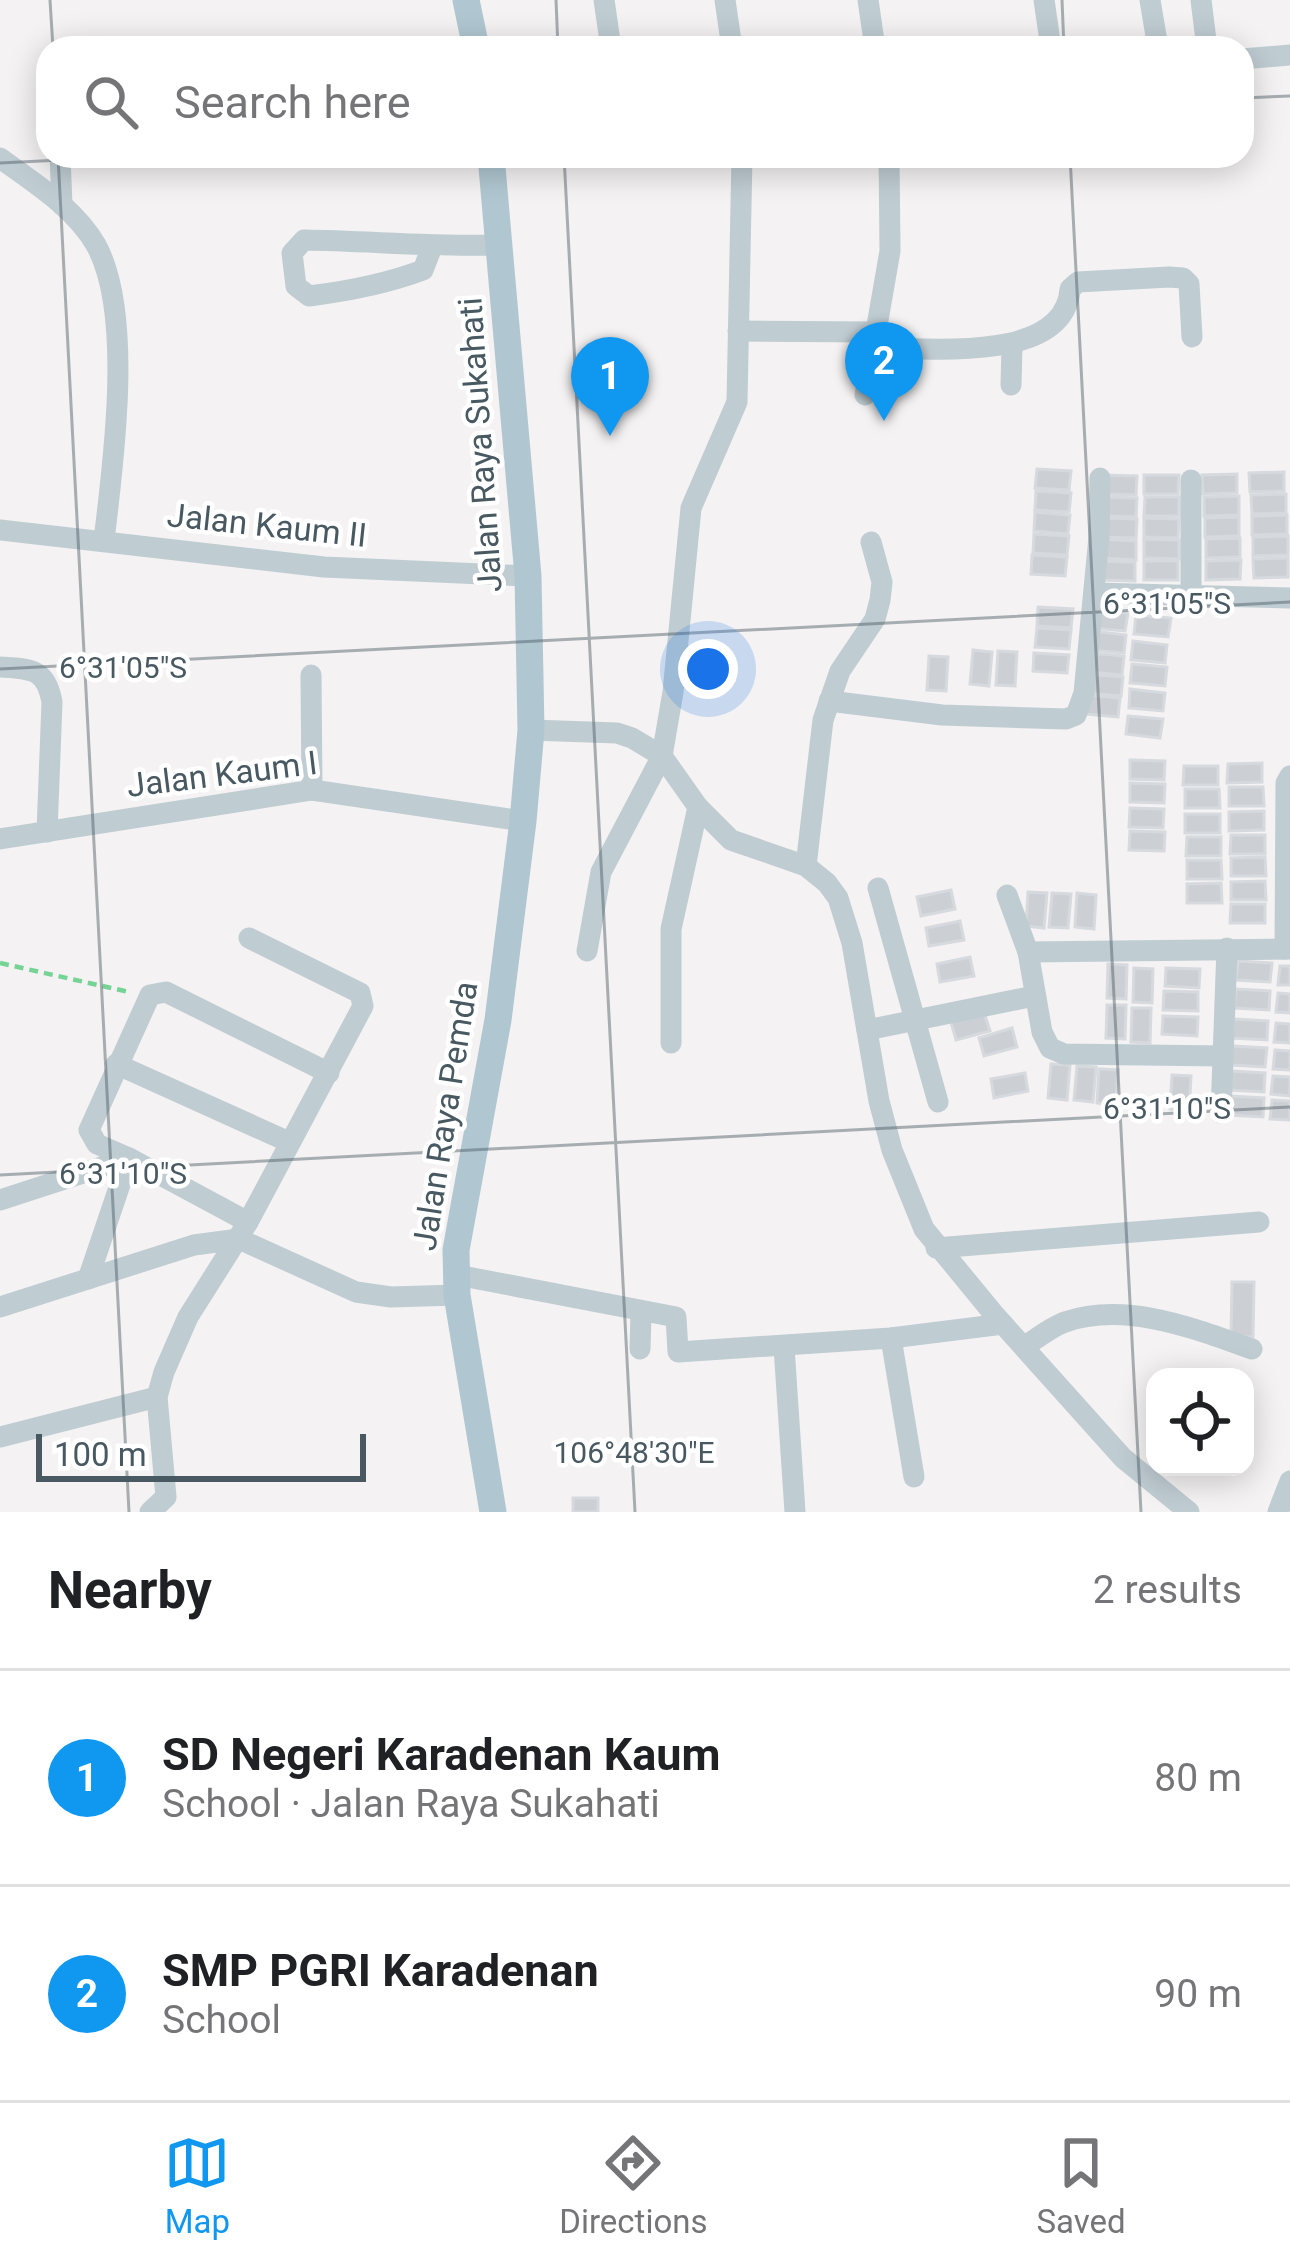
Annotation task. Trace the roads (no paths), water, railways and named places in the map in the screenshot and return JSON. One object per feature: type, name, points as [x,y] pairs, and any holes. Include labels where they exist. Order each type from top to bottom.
[{"type":"main road","points":[[466,0],[471,36]]},
{"type":"main road","name":"Jalan Raya Sukahati","points":[[492,168],[528,576],[531,730]]},
{"type":"main road","name":"Jalan Raya Pemda","points":[[493,1512],[457,1285],[462,1205],[498,1020],[531,730]]},
{"type":"street","points":[[604,0],[609,36]]},
{"type":"street","points":[[725,0],[730,36]]},
{"type":"street","points":[[868,0],[872,36]]},
{"type":"street","points":[[1044,0],[1049,36]]},
{"type":"street","points":[[1150,0],[1156,36]]},
{"type":"street","points":[[1201,0],[1206,36]]},
{"type":"street","points":[[1254,58],[1290,55]]},
{"type":"street","points":[[0,158],[62,205],[97,247],[115,322],[113,462],[104,540]]},
{"type":"street","points":[[60,168],[62,205]]},
{"type":"street","points":[[587,951],[602,872],[662,756],[691,508],[737,402],[742,168]]},
{"type":"street","points":[[865,394],[890,250],[889,168]]},
{"type":"street","points":[[432,247],[424,269],[401,278],[309,296],[296,286],[292,253],[304,240],[432,247],[500,245]]},
{"type":"street","points":[[738,331],[1012,345],[1058,323],[1069,305],[1073,285],[1183,278],[1189,284],[1192,338]]},
{"type":"street","points":[[1011,385],[1012,345]]},
{"type":"street","points":[[829,700],[942,715],[1066,719],[1076,715],[1084,693],[1100,478]]},
{"type":"street","points":[[1191,480],[1191,598]]},
{"type":"street","name":"Jalan Kaum II","points":[[0,530],[324,567],[528,576]]},
{"type":"street","points":[[806,866],[823,720],[840,671],[875,619],[880,600],[882,582],[872,542]]},
{"type":"street","points":[[1094,593],[1290,598]]},
{"type":"street","points":[[0,667],[38,672],[49,683],[46,832]]},
{"type":"street","points":[[311,675],[312,790]]},
{"type":"street","points":[[531,730],[617,733],[662,756],[698,807],[731,840],[817,872],[838,898],[852,943],[892,1150],[936,1248],[1124,1458],[1189,1512]]},
{"type":"street","points":[[1028,952],[1287,949],[1286,783],[1290,776]]},
{"type":"street","name":"Jalan Kaum I","points":[[0,839],[312,790],[524,821]]},
{"type":"street","points":[[671,1043],[671,929],[698,807]]},
{"type":"street","points":[[878,888],[938,1102]]},
{"type":"street","points":[[1007,895],[1028,952],[1034,996],[1050,1048],[1064,1054],[1223,1056]]},
{"type":"street","points":[[150,1512],[166,1497],[167,1483],[158,1397],[188,1317],[243,1230],[363,1006],[363,997],[249,938]]},
{"type":"street","points":[[1222,1113],[1227,948]]},
{"type":"street","points":[[329,1073],[166,992],[150,994],[89,1130],[91,1139],[129,1158],[267,1248],[356,1292],[392,1297],[457,1285],[676,1317],[678,1352],[891,1338],[1003,1324]]},
{"type":"street","points":[[867,1030],[1034,996]]},
{"type":"street","points":[[116,1064],[289,1142]]},
{"type":"street","points":[[0,1200],[129,1158]]},
{"type":"street","points":[[88,1279],[129,1158]]},
{"type":"street","points":[[936,1248],[1259,1222]]},
{"type":"street","points":[[0,1307],[243,1230]]},
{"type":"street","points":[[640,1349],[641,1312]]},
{"type":"street","points":[[1024,1347],[1065,1322],[1109,1316],[1172,1320],[1252,1349]]},
{"type":"street","points":[[891,1338],[914,1478]]},
{"type":"street","points":[[784,1347],[794,1512]]},
{"type":"street","points":[[0,1437],[158,1397]]},
{"type":"street","points":[[1280,1511],[1290,1481]]},
{"type":"place","name":"SMP PGRI Karadenan","points":[[884,421]]},
{"type":"place","name":"SD Negeri Karadenan Kaum","points":[[610,436]]}]
